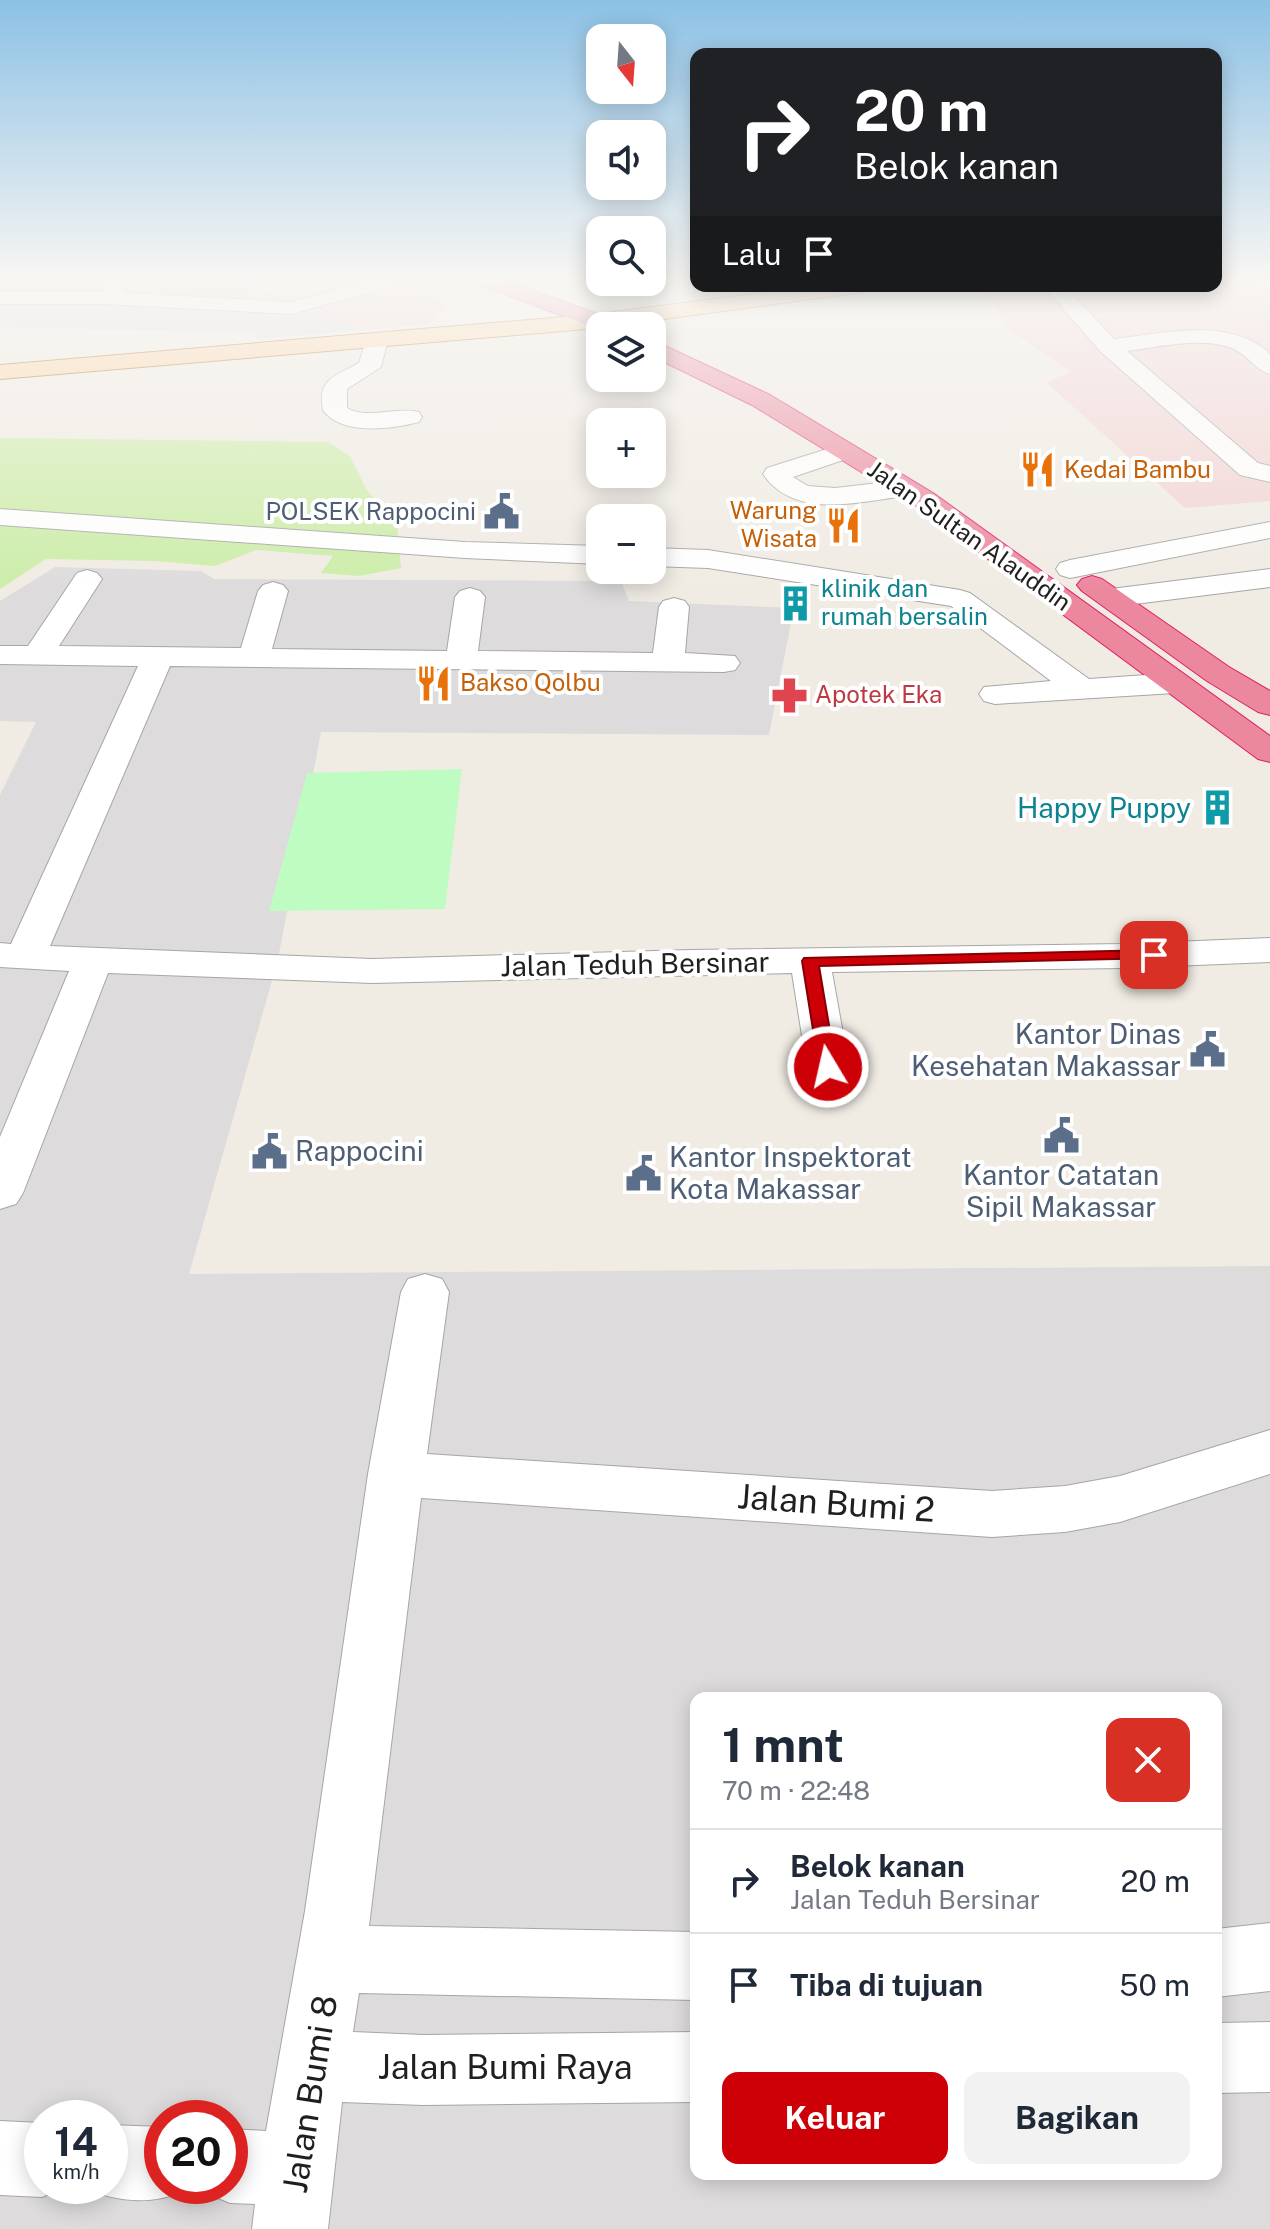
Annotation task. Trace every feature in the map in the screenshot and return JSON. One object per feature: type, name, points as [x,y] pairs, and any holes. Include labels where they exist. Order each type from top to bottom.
[{"type":"highway","name":"Jalan Sultan Alauddin","points":[[726,383],[761,400],[905,488],[1270,752]]},
{"type":"highway","points":[[767,383],[823,407]]},
{"type":"highway","name":"Jalan Sultan Alauddin","points":[[1045,551],[1218,674],[1270,705]]},
{"type":"highway","points":[[1175,683],[1218,674]]},
{"type":"street","points":[[340,383],[335,386],[338,414],[351,419],[410,417]]},
{"type":"street","points":[[1150,383],[1249,469],[1270,474]]},
{"type":"street","points":[[846,451],[776,474],[781,483],[804,496],[905,488]]},
{"type":"street","points":[[0,517],[465,550],[586,554]]},
{"type":"street","points":[[1070,569],[1270,530]]},
{"type":"street","points":[[666,558],[708,559],[960,599],[1083,689]]},
{"type":"street","points":[[1111,598],[1270,578]]},
{"type":"street","points":[[37,656],[87,579]]},
{"type":"street","points":[[254,658],[273,591]]},
{"type":"street","points":[[461,660],[470,597]]},
{"type":"street","points":[[668,662],[674,607]]},
{"type":"street","points":[[0,655],[724,663]]},
{"type":"street","points":[[9,964],[157,659]]},
{"type":"street","points":[[995,694],[1175,683]]},
{"type":"street","name":"Jalan Teduh Bersinar","points":[[1128,968],[1270,950]]},
{"type":"street","name":"Jalan Teduh Bersinar","points":[[9,964],[88,972],[166,993],[406,997],[812,973],[1128,968],[1270,976]]},
{"type":"street","points":[[1,1185],[88,972]]},
{"type":"street","points":[[812,973],[828,1067]]},
{"type":"street","points":[[425,1292],[395,1474],[331,1959],[690,1966]]},
{"type":"street","name":"Jalan Bumi 2","points":[[395,1474],[992,1514],[1065,1509],[1120,1499],[1270,1452]]},
{"type":"street","points":[[1222,1962],[1270,1957]]},
{"type":"street","name":"Jalan Bumi 8","points":[[272,2188],[313,2066],[331,1959]]},
{"type":"street","points":[[1222,2058],[1270,2057]]},
{"type":"street","name":"Jalan Bumi Raya","points":[[313,2066],[423,2070],[690,2067]]},
{"type":"street","points":[[0,2158],[24,2159]]},
{"type":"shaded area","points":[[1047,383],[1270,383],[1270,501],[1185,508]]},
{"type":"shaded area","points":[[55,567],[201,571],[214,579],[586,581],[586,584],[622,584],[629,601],[794,608],[769,735],[321,732],[278,959],[189,1274],[1270,1266],[1270,2229],[0,2229],[0,795],[36,722],[0,721],[0,601]]},
{"type":"green space","points":[[0,438],[328,442],[350,456],[366,489],[397,523],[401,568],[359,576],[321,573],[333,556],[256,550],[215,566],[155,561],[46,559],[0,589]]},
{"type":"green space","points":[[462,769],[445,909],[269,911],[307,773]]},
{"type":"place","name":"Kedai Bambu","points":[[1038,470]]},
{"type":"place","name":"POLSEK Rappocini","points":[[502,512]]},
{"type":"place","name":"Warung Wisata","points":[[843,525]]},
{"type":"place","name":"klinik dan rumah bersalin","points":[[795,603]]},
{"type":"place","name":"Bakso Qolbu","points":[[434,683]]},
{"type":"place","name":"Apotek Eka","points":[[789,695]]},
{"type":"place","name":"Happy Puppy","points":[[1217,808]]},
{"type":"place","name":"Kantor Dinas Kesehatan Makassar","points":[[1207,1050]]},
{"type":"place","name":"Kantor Catatan Sipil Makassar","points":[[1061,1135]]},
{"type":"place","name":"Rappocini","points":[[269,1151]]},
{"type":"place","name":"Kantor Inspektorat Kota Makassar","points":[[643,1173]]},
{"type":"route","points":[[828,1067],[810,961],[1154,955]]}]
